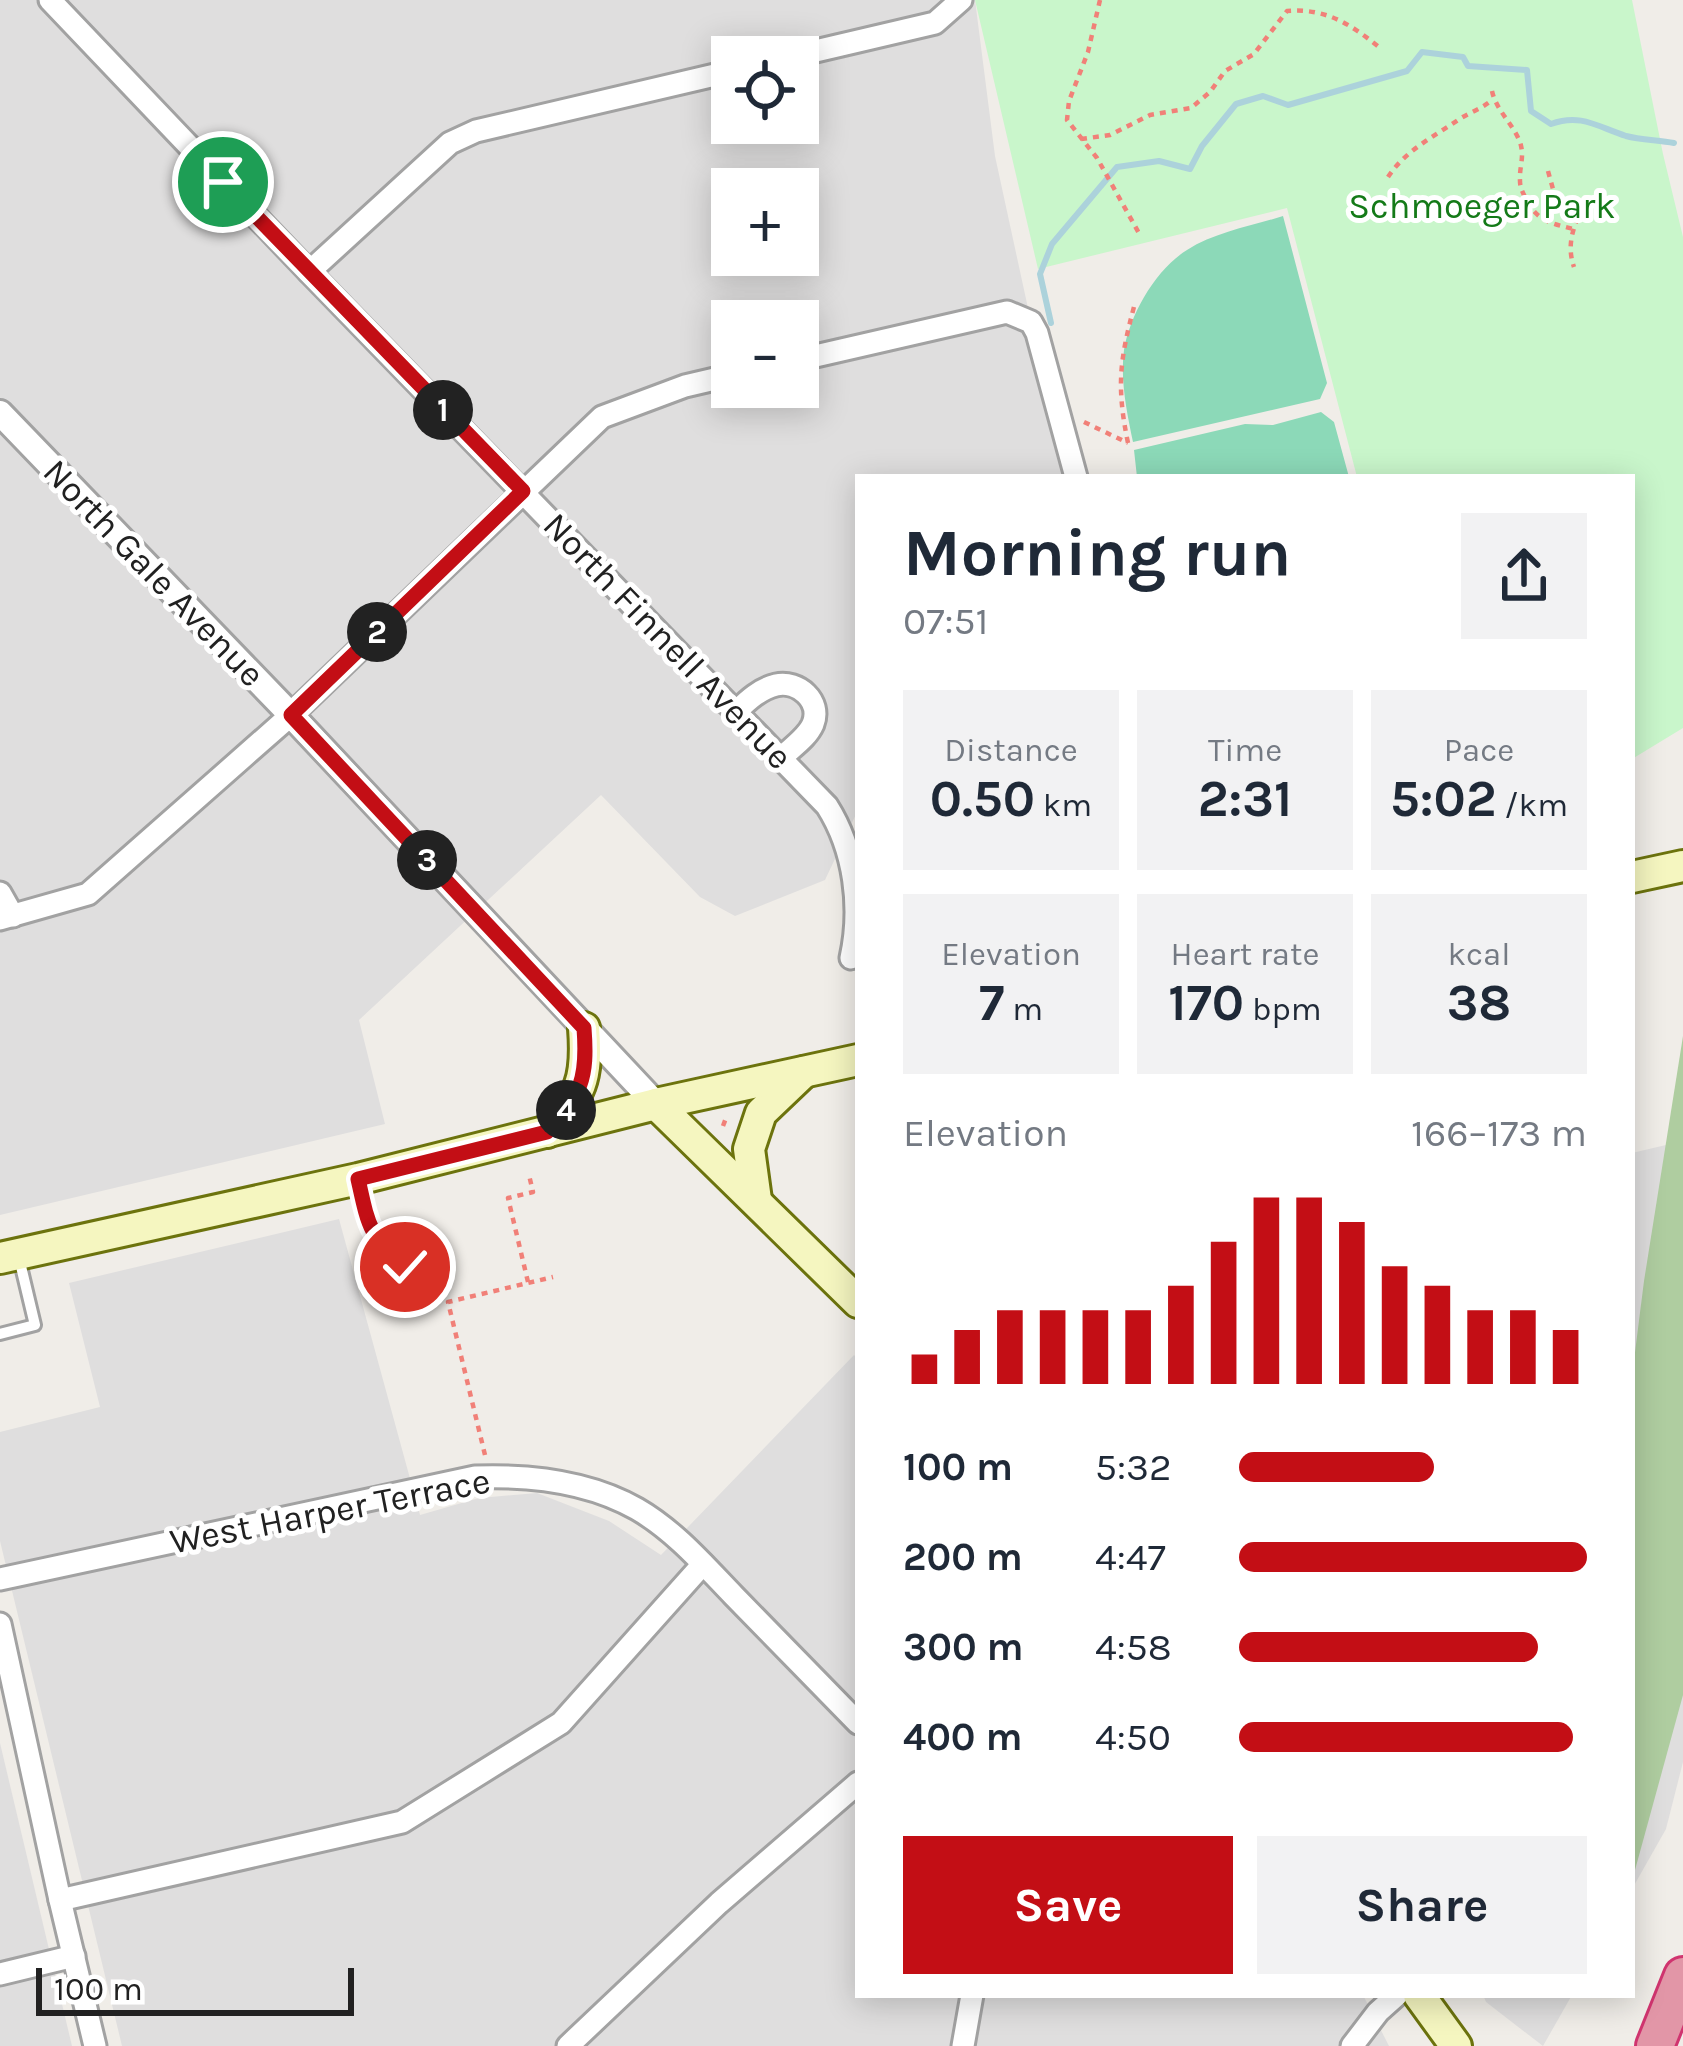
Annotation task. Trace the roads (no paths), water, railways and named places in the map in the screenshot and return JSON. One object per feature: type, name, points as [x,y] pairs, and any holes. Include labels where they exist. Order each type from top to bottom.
[{"type":"highway","points":[[1655,2046],[1683,1976]]},
{"type":"main road","points":[[1635,876],[1683,866]]},
{"type":"main road","points":[[547,1132],[580,1087],[587,1063],[584,1028]]},
{"type":"main road","points":[[9,1256],[855,1061]]},
{"type":"main road","points":[[756,1200],[749,1149],[761,1113],[803,1072]]},
{"type":"main road","name":"North Gale Avenue","points":[[656,1105],[855,1299]]},
{"type":"main road","points":[[1418,1998],[1436,2046]]},
{"type":"main road","points":[[1419,1998],[1456,2046]]},
{"type":"street","name":"North Finnell Avenue","points":[[50,0],[827,806],[842,836],[855,899]]},
{"type":"street","points":[[819,50],[935,23],[962,0]]},
{"type":"street","points":[[309,272],[450,143],[476,131],[711,75]]},
{"type":"street","points":[[819,355],[1007,312],[1031,322],[1075,474]]},
{"type":"street","points":[[0,893],[6,918],[88,894],[291,715],[602,418],[665,392],[711,380]]},
{"type":"street","name":"North Gale Avenue","points":[[0,413],[656,1105]]},
{"type":"street","points":[[736,711],[756,694],[782,683],[797,686],[809,696],[816,712],[812,728],[781,758]]},
{"type":"street","name":"North Finnell Avenue","points":[[850,958],[855,936]]},
{"type":"street","name":"West Harper Terrace","points":[[0,1579],[475,1477],[556,1480],[637,1509],[676,1536],[855,1720]]},
{"type":"street","points":[[60,1900],[402,1822],[561,1723],[703,1564]]},
{"type":"street","points":[[0,1624],[6,1686],[95,2046]]},
{"type":"street","points":[[568,2046],[718,1903],[855,1786]]},
{"type":"street","points":[[0,1974],[74,1956]]},
{"type":"street","points":[[963,2046],[971,1998]]},
{"type":"street","points":[[1352,2046],[1394,1998]]},
{"type":"lane","points":[[358,1179],[369,1228],[382,1248],[414,1273]]},
{"type":"lane","points":[[0,1334],[35,1325],[9,1256]]},
{"type":"waterway","points":[[1051,323],[1040,274],[1052,244],[1117,167],[1159,161],[1190,169],[1236,104],[1263,96],[1288,105],[1407,71],[1422,52],[1463,57],[1468,66],[1527,70],[1531,111],[1551,124],[1581,121],[1626,136],[1674,143]]},
{"type":"park label","name":"Schmoeger Park","points":[[1482,206]]}]
